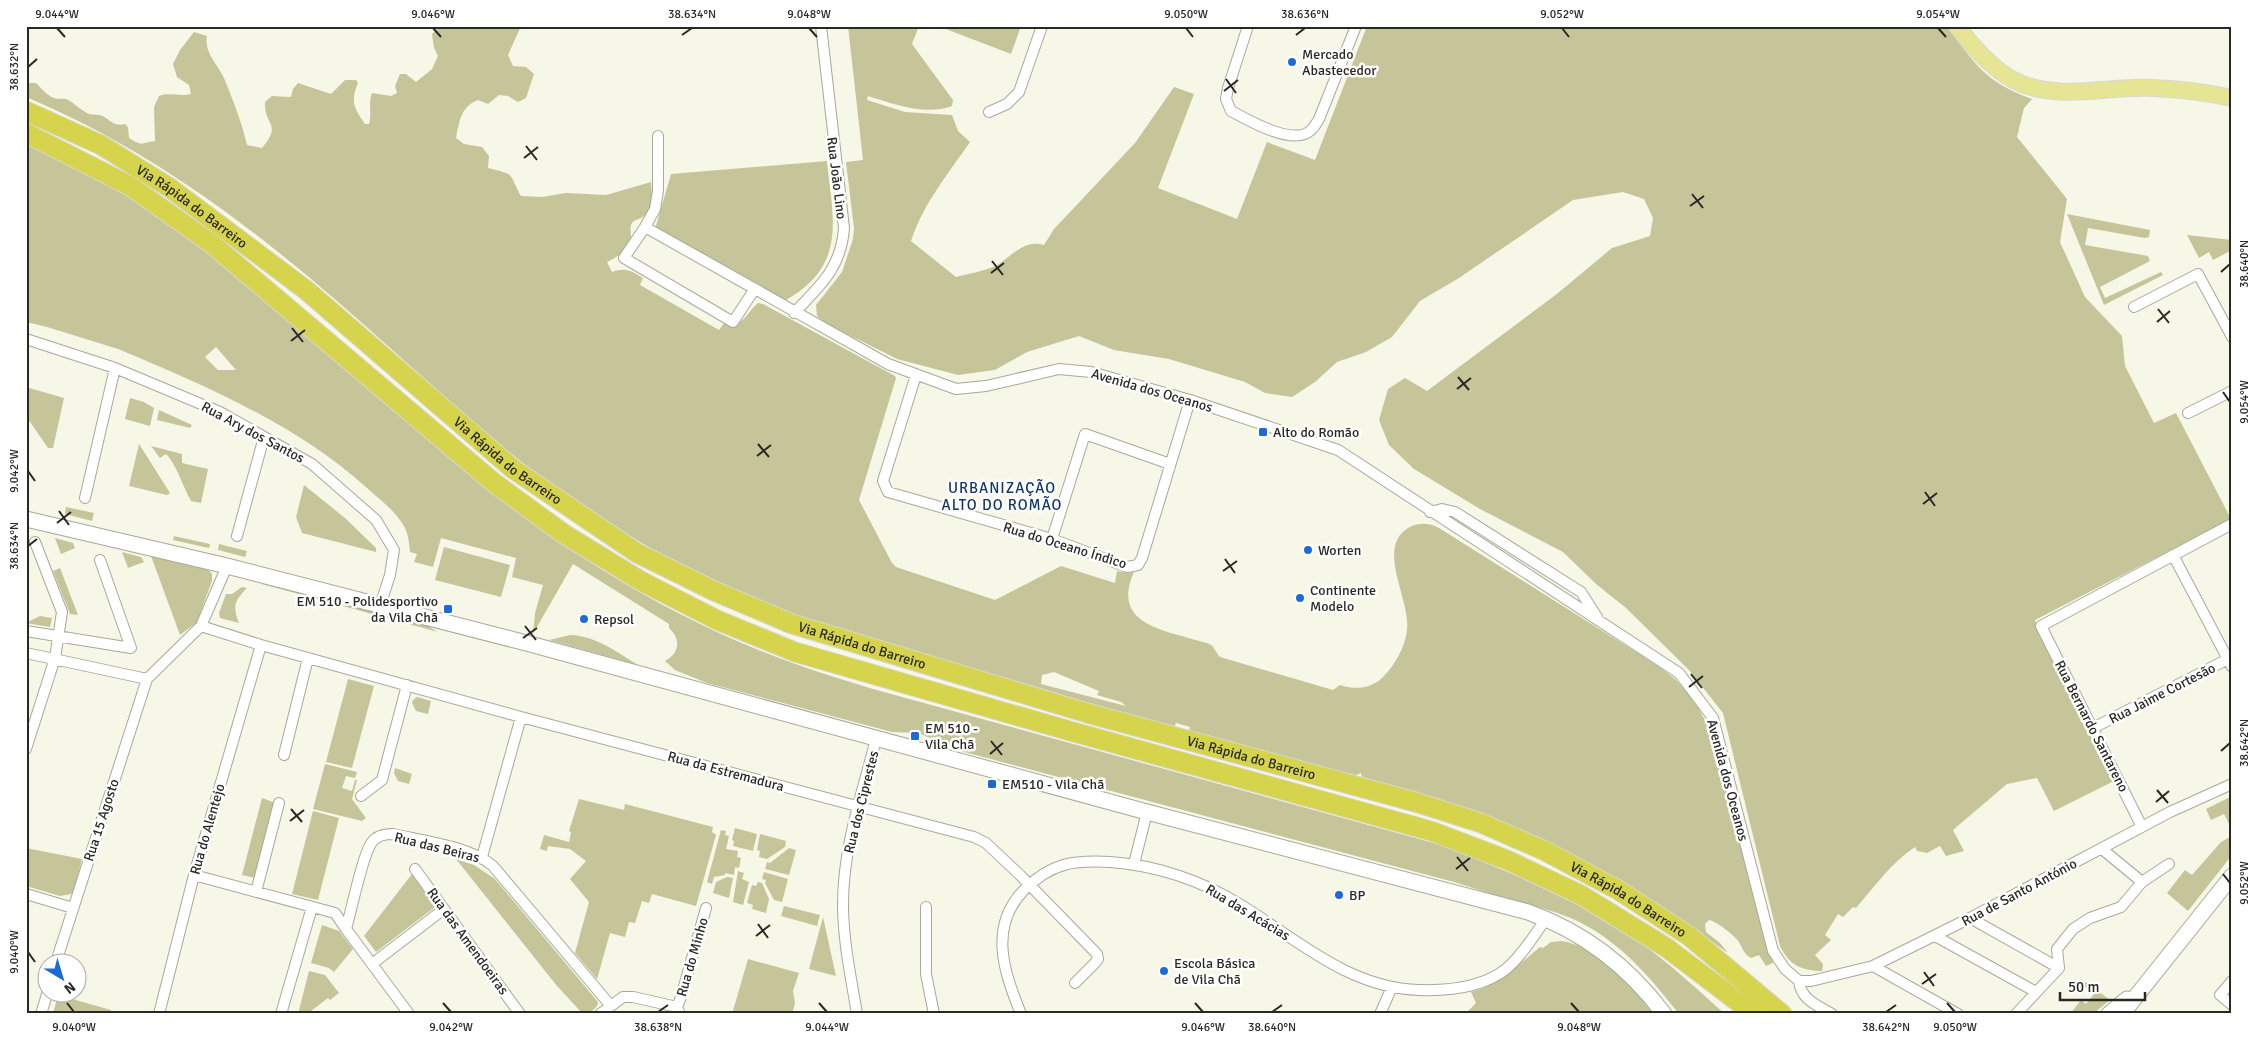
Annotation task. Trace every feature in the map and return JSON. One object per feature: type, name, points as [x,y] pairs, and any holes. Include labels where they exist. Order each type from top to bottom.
[{"type":"highway","name":"Via Rápida do Barreiro","points":[[26,111],[101,145],[170,188],[306,290],[513,470],[637,554],[714,591],[810,630],[1078,710],[1415,802],[1481,823],[1544,851],[1618,890],[1689,936],[1782,1014]]},
{"type":"highway","name":"Via Rápida do Barreiro","points":[[26,133],[130,186],[212,244],[493,482],[564,534],[641,581],[709,615],[795,652],[1070,732],[1430,831],[1507,860],[1581,895],[1667,948],[1754,1014]]},
{"type":"highway","points":[[1728,996],[1744,1014]]},
{"type":"main road","points":[[1957,26],[1969,42],[1993,66],[2022,84],[2061,93],[2151,88],[2212,94],[2232,98]]},
{"type":"main road","points":[[26,519],[227,566],[530,644],[1147,812],[1357,866],[1546,919],[1600,949],[1624,968],[1664,1014]]},
{"type":"main road","points":[[2122,1014],[2232,876]]},
{"type":"main road","points":[[2109,1014],[2148,982]]},
{"type":"street","name":"Rua João Lino","points":[[794,313],[830,274],[843,241],[844,228],[821,26]]},
{"type":"street","points":[[989,112],[1007,104],[1019,92],[1042,26]]},
{"type":"street","points":[[1248,26],[1226,99],[1231,111],[1255,124],[1292,137],[1310,132],[1319,119],[1356,26]]},
{"type":"street","points":[[658,136],[658,191],[655,209],[624,258],[733,322],[754,290]]},
{"type":"street","name":"Avenida dos Oceanos","points":[[644,227],[794,313],[888,364],[956,389],[986,386],[1059,369],[1091,372],[1190,400],[1338,450],[1430,512],[1442,509],[1455,512],[1581,592],[1599,620],[1679,673],[1713,718],[1773,951],[1785,969],[1799,981],[1802,993],[1807,999],[1832,1014]]},
{"type":"street","points":[[2134,307],[2198,274],[2232,337]]},
{"type":"street","name":"Rua Ary dos Santos","points":[[26,339],[115,368],[220,412],[312,464],[376,520],[394,550],[390,575],[380,606]]},
{"type":"street","points":[[84,498],[115,368]]},
{"type":"street","name":"Rua do Oceano Índico","points":[[916,374],[883,482],[885,489],[892,494],[1052,539],[1127,567],[1138,565],[1142,558],[1190,400]]},
{"type":"street","points":[[2188,413],[2232,391]]},
{"type":"street","points":[[1052,539],[1085,434],[1170,464]]},
{"type":"street","points":[[237,536],[264,437]]},
{"type":"street","points":[[2231,661],[2173,554],[2232,524]]},
{"type":"street","points":[[26,749],[55,658],[62,612],[35,542]]},
{"type":"street","name":"Rua Bernardo Santareno","points":[[2142,827],[2041,626],[2173,554]]},
{"type":"street","points":[[26,631],[59,638],[131,648],[100,560]]},
{"type":"street","points":[[26,653],[147,679],[202,626],[227,566]]},
{"type":"street","name":"Rua da Estremadura","points":[[202,626],[261,646],[407,686],[974,837],[986,843],[1097,954],[1098,959],[1095,963],[1075,983]]},
{"type":"street","name":"Rua do Alentejo","points":[[159,1014],[194,875],[261,646]]},
{"type":"street","points":[[284,755],[308,658]]},
{"type":"street","name":"Rua Jaime Cortesão","points":[[2093,728],[2231,661]]},
{"type":"street","name":"Rua 15 Agosto","points":[[59,952],[147,679]]},
{"type":"street","points":[[360,796],[382,780],[407,686]]},
{"type":"street","points":[[482,857],[521,716]]},
{"type":"street","name":"Rua dos Ciprestes","points":[[857,1014],[845,937],[843,904],[846,866],[858,806],[876,739]]},
{"type":"street","name":"Rua de Santo António","points":[[1799,981],[1811,981],[1873,966],[1970,918],[2142,827],[2232,784]]},
{"type":"street","points":[[256,892],[279,803]]},
{"type":"street","points":[[1134,864],[1147,812]]},
{"type":"street","name":"Rua das Beiras","points":[[346,929],[367,851],[376,838],[393,834],[482,857],[493,866],[610,1006]]},
{"type":"street","points":[[2102,849],[2142,882]]},
{"type":"street","name":"Rua das Acácias","points":[[1018,1013],[1002,961],[1002,942],[1005,924],[1011,908],[1030,885],[1051,869],[1066,863],[1092,861],[1134,864],[1179,876],[1220,893],[1345,972],[1392,988],[1445,990],[1467,986],[1489,978],[1515,960],[1546,919]]},
{"type":"street","points":[[2016,1014],[2059,968],[2057,949],[2073,929],[2090,918],[2121,907],[2142,882],[2169,864]]},
{"type":"street","name":"Rua das Amendoeiras","points":[[415,869],[520,1014]]},
{"type":"street","points":[[194,875],[335,913],[409,1014]]},
{"type":"street","points":[[26,894],[73,908]]},
{"type":"street","points":[[281,1014],[312,907]]},
{"type":"street","points":[[926,907],[926,974],[934,1014]]},
{"type":"street","name":"Rua do Minho","points":[[678,1010],[706,908]]},
{"type":"street","points":[[372,964],[444,909]]},
{"type":"street","points":[[1970,918],[2059,968]]},
{"type":"street","points":[[1934,936],[2036,992]]},
{"type":"street","points":[[1873,966],[1958,1014]]},
{"type":"street","points":[[2232,981],[2220,995],[2232,1005]]},
{"type":"street","points":[[1380,1014],[1392,988]]},
{"type":"street","points":[[600,1014],[623,998],[633,997],[678,1010]]},
{"type":"street","points":[[41,1014],[45,1002]]},
{"type":"green space","points":[[441,26],[521,26],[508,55],[513,66],[526,67],[534,74],[526,98],[518,102],[508,96],[499,95],[488,104],[478,100],[472,103],[464,110],[456,138],[464,144],[482,147],[489,156],[488,168],[511,176],[521,196],[542,197],[566,193],[606,195],[651,182],[652,197],[650,207],[645,215],[632,223],[630,242],[625,249],[607,262],[612,272],[625,270],[635,273],[643,278],[640,285],[719,330],[724,323],[736,324],[740,322],[758,303],[763,304],[895,376],[896,378],[859,500],[892,563],[896,567],[995,600],[1061,566],[1115,583],[1117,571],[1134,572],[1129,589],[1129,602],[1133,612],[1152,626],[1209,644],[1220,657],[1333,690],[1340,685],[1351,688],[1368,686],[1378,681],[1392,667],[1402,649],[1407,630],[1407,617],[1396,574],[1395,547],[1400,536],[1410,527],[1417,524],[1429,524],[1439,528],[1658,666],[1675,679],[1694,700],[1714,737],[1773,963],[1766,966],[1759,955],[1751,958],[1733,936],[1712,921],[1709,920],[1705,924],[1706,932],[1720,943],[1728,953],[1698,932],[1421,794],[1362,777],[1361,773],[1354,776],[1189,731],[1190,727],[1176,723],[1174,728],[1156,724],[812,625],[676,564],[575,502],[530,469],[302,271],[211,201],[121,144],[26,97],[26,83],[36,83],[52,97],[68,100],[89,114],[102,116],[116,124],[125,124],[128,127],[129,138],[137,143],[142,144],[155,141],[154,107],[159,96],[191,94],[189,85],[177,77],[173,64],[180,50],[194,32],[207,36],[207,48],[224,78],[247,145],[262,148],[268,140],[272,129],[265,110],[265,102],[272,96],[291,97],[293,89],[298,83],[331,94],[345,80],[356,80],[358,83],[354,95],[354,105],[365,124],[369,124],[372,93],[391,96],[397,93],[395,86],[400,74],[406,74],[416,82],[432,69],[438,56],[434,48],[432,34]],"holes":[[[1054,672],[1099,691],[1097,695],[1121,702],[1126,706],[1041,684],[1042,675]]]},
{"type":"green space","points":[[848,26],[919,26],[912,44],[953,100],[952,106],[931,110],[910,108],[868,96],[867,100],[905,112],[952,115],[958,131],[970,142],[929,202],[911,241],[956,277],[995,266],[1015,252],[1031,244],[1044,245],[1054,229],[1135,143],[1174,87],[1194,94],[1158,188],[1237,219],[1267,142],[1315,160],[1367,26],[1947,26],[1982,70],[2003,86],[2032,99],[2024,108],[2017,137],[2067,199],[2060,242],[2085,297],[2122,336],[2125,366],[2154,423],[2176,413],[2231,519],[2035,620],[2039,634],[2114,781],[2054,811],[2037,778],[2007,784],[1953,830],[1964,851],[1946,856],[1940,846],[1927,853],[1917,851],[1915,847],[1891,867],[1856,908],[1853,907],[1843,917],[1838,914],[1825,935],[1831,940],[1815,955],[1823,964],[1822,971],[1808,970],[1797,966],[1788,958],[1780,946],[1723,713],[1689,670],[1626,608],[1596,584],[1563,552],[1480,509],[1414,469],[1389,445],[1379,420],[1388,389],[1405,378],[1427,391],[1558,293],[1612,248],[1650,236],[1653,218],[1644,199],[1623,192],[1573,200],[1459,278],[1420,301],[1392,337],[1366,352],[1337,362],[1315,382],[1292,397],[1265,393],[1245,382],[1169,359],[1114,350],[1079,336],[1027,352],[995,370],[958,375],[897,359],[827,324],[817,316],[816,305],[842,272],[853,239],[854,228],[846,162],[863,160]]},
{"type":"green space","points":[[938,26],[1021,26],[1011,54]]},
{"type":"green space","points":[[26,143],[78,168],[128,196],[176,227],[222,261],[302,327],[418,430],[498,496],[539,527],[598,567],[692,620],[790,662],[873,689],[1445,846],[1545,889],[1594,913],[1640,942],[1725,1014],[1679,1014],[1650,978],[1617,947],[1582,923],[1551,911],[1454,882],[953,749],[919,733],[892,732],[707,683],[675,670],[665,661],[674,654],[677,646],[676,637],[669,628],[669,624],[573,564],[533,634],[535,613],[543,585],[512,577],[516,558],[441,538],[433,567],[414,562],[417,554],[410,552],[406,530],[398,518],[340,465],[311,444],[249,408],[184,377],[118,349],[26,322]],"holes":[[[216,347],[236,370],[218,370],[205,357]]]},
{"type":"green space","points":[[827,161],[833,228],[827,258],[819,272],[807,285],[785,301],[660,232],[656,226],[671,174]]},
{"type":"green space","points":[[2067,214],[2150,230],[2149,237],[2145,238],[2088,228],[2085,245],[2148,256],[2150,261],[2100,287],[2105,298],[2161,272],[2163,275],[2104,305]]},
{"type":"green space","points":[[2187,235],[2232,240],[2232,250],[2213,260],[2209,252],[2199,258]]},
{"type":"green space","points":[[26,387],[64,398],[53,448],[48,448],[26,416]]},
{"type":"green space","points":[[130,398],[144,402],[154,408],[150,426],[125,419]]},
{"type":"green space","points":[[159,410],[192,425],[190,428],[157,420]]},
{"type":"green space","points":[[139,444],[170,493],[167,495],[129,486]]},
{"type":"green space","points":[[151,446],[182,454],[182,463],[208,469],[201,503],[191,501],[170,459],[166,454],[160,458]]},
{"type":"green space","points":[[304,485],[345,518],[376,548],[376,552],[302,533],[296,517]]},
{"type":"green space","points":[[66,507],[94,513],[92,521],[65,514]]},
{"type":"green space","points":[[174,536],[210,544],[209,548],[173,540]]},
{"type":"green space","points":[[55,538],[73,543],[75,548],[61,554]]},
{"type":"green space","points":[[219,544],[247,551],[245,557],[218,550]]},
{"type":"green space","points":[[444,547],[510,565],[501,597],[435,580]]},
{"type":"green space","points":[[122,552],[141,557],[144,562],[128,568]]},
{"type":"green space","points":[[151,556],[207,568],[212,574],[212,581],[197,622],[180,635]]},
{"type":"green space","points":[[60,568],[78,615],[70,614],[53,571]]},
{"type":"green space","points":[[263,582],[426,625],[438,632],[262,584]]},
{"type":"green space","points":[[242,587],[247,588],[237,600],[235,608],[239,623],[220,618],[219,613],[226,594],[232,594]]},
{"type":"green space","points":[[40,616],[52,618],[50,627],[26,623]]},
{"type":"green space","points":[[570,635],[589,638],[614,650],[638,665],[549,640]]},
{"type":"green space","points":[[348,679],[374,686],[352,768],[326,762]]},
{"type":"green space","points":[[417,697],[431,701],[428,714],[416,711],[412,703]]},
{"type":"green space","points":[[325,764],[357,772],[355,778],[346,776],[342,788],[352,791],[355,780],[357,780],[352,799],[366,818],[362,821],[313,809]]},
{"type":"green space","points":[[395,768],[412,774],[409,784],[398,781],[394,773]]},
{"type":"green space","points":[[2232,796],[2232,830],[2224,814],[2211,820],[2206,809]]},
{"type":"green space","points":[[262,798],[273,802],[277,807],[255,878],[242,875]]},
{"type":"green space","points":[[579,799],[624,810],[625,804],[713,827],[712,832],[716,835],[696,906],[652,894],[649,903],[642,901],[635,923],[629,922],[625,937],[610,933],[597,979],[575,953],[589,902],[570,879],[586,861],[570,849],[548,846],[547,851],[540,849],[544,835],[569,842],[571,832],[569,831]]},
{"type":"green space","points":[[313,811],[339,818],[318,900],[292,894]]},
{"type":"green space","points":[[735,828],[757,834],[753,851],[733,846],[734,841],[732,840]]},
{"type":"green space","points":[[721,830],[726,831],[725,835],[729,836],[726,849],[738,851],[737,857],[741,858],[739,868],[735,867],[734,875],[725,873],[725,875],[714,877],[712,884],[707,882]]},
{"type":"green space","points":[[760,834],[786,841],[785,847],[767,859],[759,857],[760,851],[757,850]]},
{"type":"green space","points":[[2232,836],[2232,855],[2188,911],[2167,893],[2185,870],[2192,875],[2221,842]]},
{"type":"green space","points":[[26,848],[82,859],[74,891],[71,894],[60,896],[26,886]]},
{"type":"green space","points":[[789,848],[796,850],[789,875],[765,869],[767,862],[770,863]]},
{"type":"green space","points":[[456,859],[474,865],[495,879],[598,1002],[593,1010],[583,1014],[557,986]]},
{"type":"green space","points":[[738,871],[744,873],[742,879],[749,882],[743,905],[733,902]]},
{"type":"green space","points":[[764,872],[788,879],[782,902],[774,900],[765,883],[766,880],[762,879]]},
{"type":"green space","points":[[412,874],[435,907],[376,952],[364,936]]},
{"type":"green space","points":[[727,877],[733,878],[729,898],[713,893],[716,882]]},
{"type":"green space","points":[[758,882],[762,883],[769,899],[766,913],[752,909],[753,905],[747,903],[752,885],[756,886]]},
{"type":"green space","points":[[784,906],[820,915],[817,926],[781,916]]},
{"type":"green space","points":[[823,917],[836,976],[809,969]]},
{"type":"green space","points":[[322,925],[339,931],[353,949],[334,972],[329,968],[311,963]]},
{"type":"green space","points":[[1562,941],[1576,945],[1602,959],[1625,980],[1653,1014],[1465,1014],[1476,1003],[1471,992],[1490,985],[1540,947],[1543,948],[1551,942]]},
{"type":"green space","points":[[748,959],[799,973],[793,991],[795,1003],[792,1014],[732,1014]]},
{"type":"green space","points":[[309,971],[325,975],[339,993],[330,1000],[328,998],[307,1014],[298,1014]]},
{"type":"green space","points":[[2086,982],[2110,1000],[2093,1014],[2070,1014],[2081,1000],[2086,1004],[2094,994],[2083,985]]},
{"type":"green space","points":[[56,1002],[83,1002],[111,1010],[110,1014],[53,1014]]},
{"type":"place","name":"Mercado Abastecedor","points":[[1292,62]]},
{"type":"place","name":"Alto do Romão","points":[[1263,432]]},
{"type":"place","name":"Worten","points":[[1308,550]]},
{"type":"place","name":"Continente Modelo","points":[[1300,598]]},
{"type":"place","name":"EM 510 - Polidesportivo da Vila Chã","points":[[448,609]]},
{"type":"place","name":"Repsol","points":[[584,619]]},
{"type":"place","name":"EM 510 - Vila Chã","points":[[915,736]]},
{"type":"place","name":"EM510 - Vila Chã","points":[[992,784]]},
{"type":"place","name":"BP","points":[[1339,895]]},
{"type":"place","name":"Escola Básica de Vila Chã","points":[[1164,971]]},
{"type":"district","name":"URBANIZAÇÃO ALTO DO ROMÃO","points":[[1002,496]]}]
